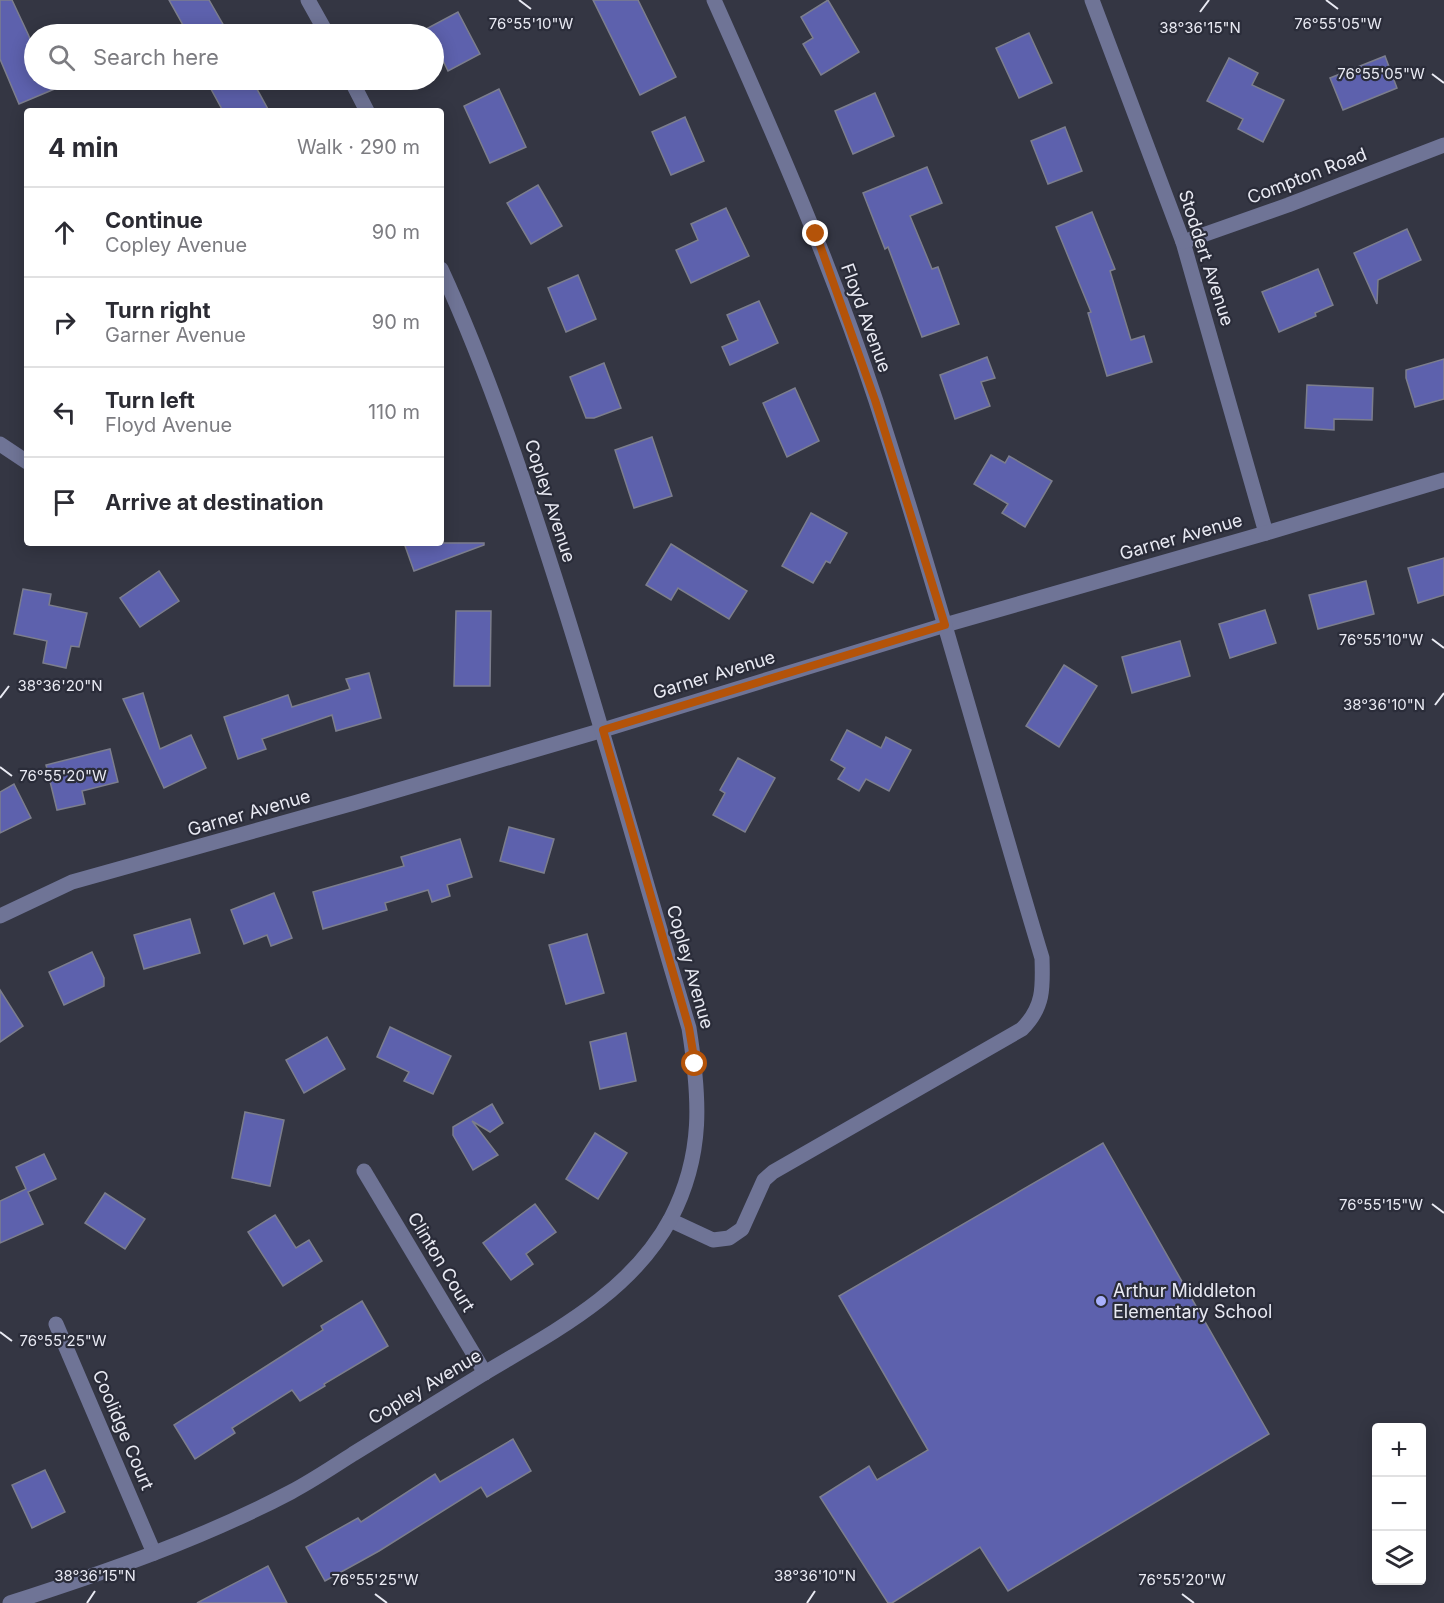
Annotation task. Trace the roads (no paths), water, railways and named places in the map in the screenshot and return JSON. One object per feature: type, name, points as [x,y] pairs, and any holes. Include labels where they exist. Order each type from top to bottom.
[{"type":"street","points":[[309,0],[322,24]]},
{"type":"street","name":"Floyd Avenue","points":[[670,1220],[713,1240],[729,1238],[742,1229],[764,1180],[773,1172],[1022,1029],[1039,1007],[1043,982],[1042,958],[945,625],[875,400],[819,243],[714,0]]},
{"type":"street","name":"Stoddert Avenue","points":[[1092,0],[1184,242],[1266,533]]},
{"type":"street","points":[[356,90],[365,108]]},
{"type":"street","name":"Compton Road","points":[[1184,242],[1444,145]]},
{"type":"street","name":"Copley Avenue","points":[[10,1603],[170,1548],[292,1492],[547,1336],[607,1295],[635,1268],[670,1220],[687,1178],[696,1140],[698,1117],[695,1064],[689,1028],[603,730],[525,482],[462,314],[444,275]]},
{"type":"street","points":[[0,444],[24,460]]},
{"type":"street","name":"Garner Avenue","points":[[0,916],[72,882],[296,820],[603,730],[945,625],[1444,480]]},
{"type":"street","name":"Clinton Court","points":[[364,1171],[485,1373]]},
{"type":"street","name":"Coolidge Court","points":[[56,1324],[154,1552]]},
{"type":"place","name":"Arthur Middleton Elementary School","points":[[1101,1301]]}]
